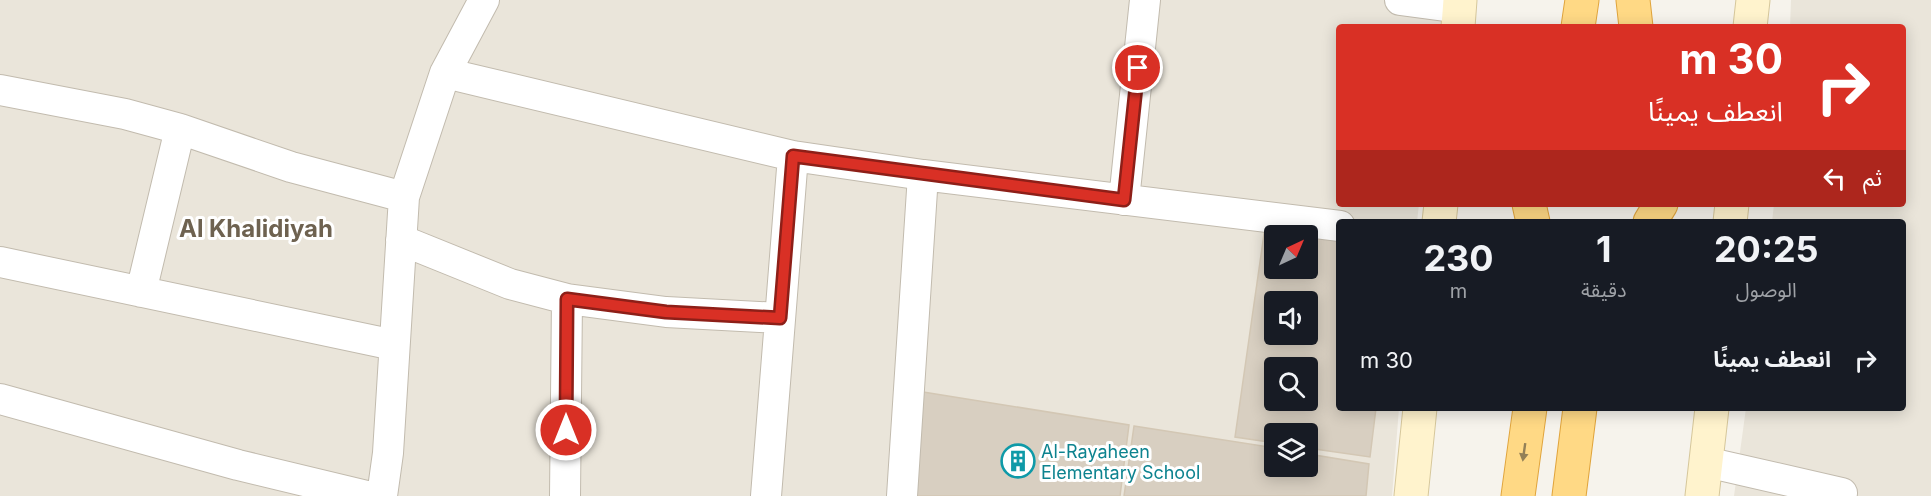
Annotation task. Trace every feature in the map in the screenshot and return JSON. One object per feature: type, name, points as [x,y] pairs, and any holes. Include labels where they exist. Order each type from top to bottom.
[{"type":"highway","points":[[1578,24],[1582,0]]},
{"type":"highway","points":[[1633,0],[1636,24]]},
{"type":"highway","points":[[1518,496],[1530,411]]},
{"type":"highway","points":[[1569,496],[1580,411]]},
{"type":"main road","points":[[1750,24],[1753,0]]},
{"type":"main road","points":[[1411,496],[1420,411]]},
{"type":"main road","points":[[1702,496],[1712,411]]},
{"type":"street","points":[[1124,200],[1138,0]]},
{"type":"street","points":[[1400,0],[1459,12]]},
{"type":"street","points":[[382,496],[388,453],[404,197],[445,73],[475,3]]},
{"type":"street","points":[[445,73],[793,156],[923,175],[1336,226]]},
{"type":"street","points":[[0,90],[125,114],[180,129],[291,167],[404,197]]},
{"type":"street","points":[[141,292],[180,129]]},
{"type":"street","points":[[766,496],[793,156]]},
{"type":"street","points":[[902,496],[923,175]]},
{"type":"street","points":[[401,240],[510,284],[567,299],[666,312],[780,318]]},
{"type":"street","points":[[0,262],[394,345]]},
{"type":"street","points":[[565,496],[567,299]]},
{"type":"street","points":[[0,399],[238,465],[367,496]]},
{"type":"street","points":[[1706,462],[1842,493]]},
{"type":"shaded area","points":[[0,0],[1445,0],[1442,24],[1336,24],[1336,207],[1419,207],[1417,219],[1336,219],[1336,411],[1399,411],[1392,496],[0,496]]},
{"type":"shaded area","points":[[1791,0],[1931,0],[1931,496],[1734,496],[1746,411],[1906,411],[1906,219],[1772,219],[1774,207],[1906,207],[1906,24],[1790,24]]},
{"type":"building","points":[[1264,234],[1264,279],[1318,279],[1318,234],[1336,236],[1336,411],[1376,411],[1370,457],[1318,449],[1318,423],[1264,423],[1264,441],[1235,437]]},
{"type":"building","name":"Al-Rayaheen Elementary School","points":[[917,391],[1129,425],[1120,496],[909,496]]},
{"type":"building","points":[[1134,426],[1264,446],[1264,477],[1318,477],[1318,456],[1369,464],[1366,496],[1124,496]]},
{"type":"place","name":"Al-Rayaheen Elementary School","points":[[1018,461]]},
{"type":"district","name":"Al Khalidiyah","points":[[256,228]]},
{"type":"route","points":[[566,430],[567,299],[666,312],[780,318],[793,156],[1124,200],[1138,68]]}]
